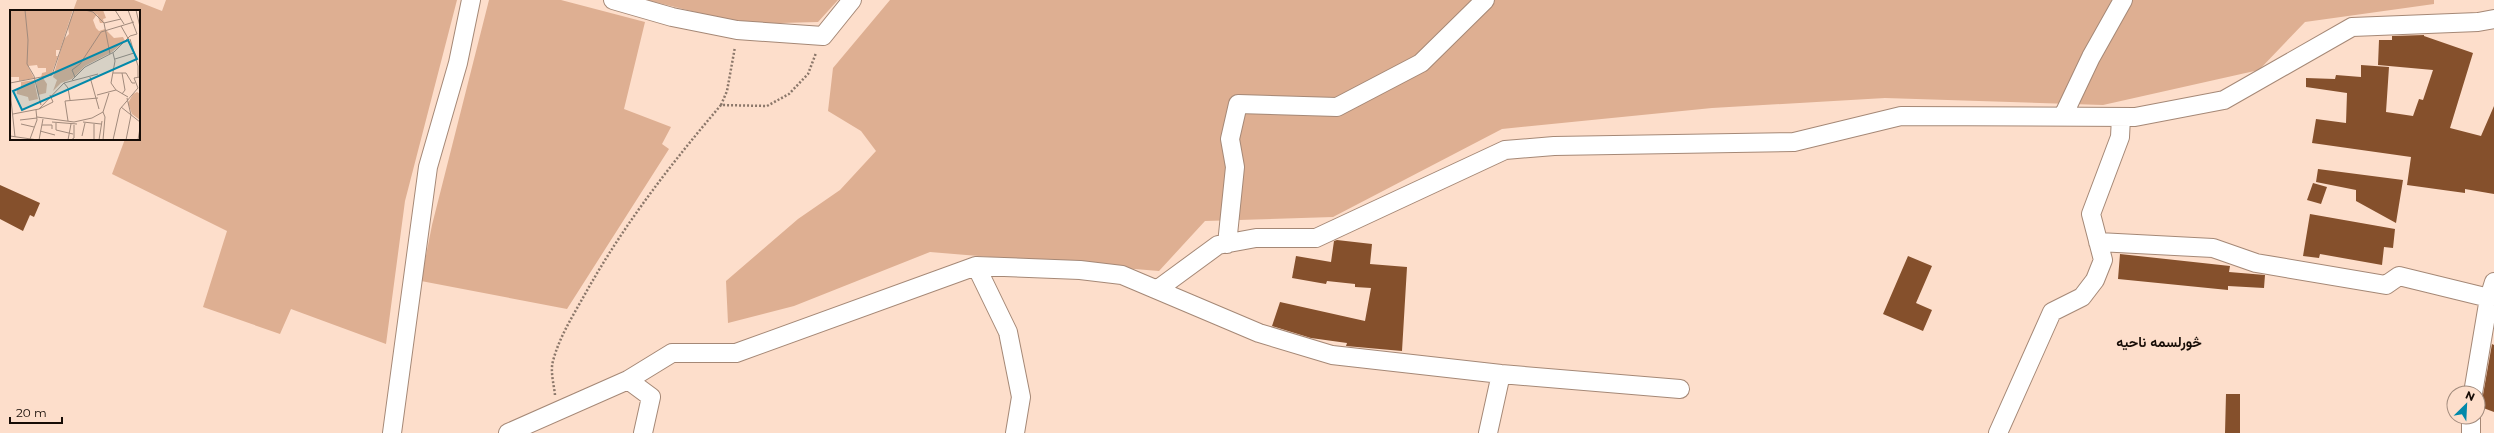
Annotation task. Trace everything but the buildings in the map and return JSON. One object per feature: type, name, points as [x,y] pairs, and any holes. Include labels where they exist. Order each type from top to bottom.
[{"type":"street","points":[[392,433],[428,167],[458,63],[471,0]]},
{"type":"street","points":[[613,0],[672,17],[737,30],[823,36],[852,0]]},
{"type":"street","points":[[1227,244],[1235,167],[1230,139],[1238,104],[1337,107],[1421,63],[1485,0]]},
{"type":"street","points":[[2063,116],[2090,57],[2123,0]]},
{"type":"street","points":[[1158,289],[1218,246],[1256,238],[1316,238],[1505,150],[1554,146],[1794,142],[1901,116],[2135,117],[2224,100],[2352,27],[2478,22],[2494,19]]},
{"type":"street","points":[[1998,433],[2052,312],[2082,297],[2095,280],[2103,260],[2091,214],[2120,137],[2121,117]]},
{"type":"street","points":[[2098,242],[2213,248],[2256,263],[2386,285],[2399,276],[2491,290],[2487,348],[2475,385]]},
{"type":"street","points":[[508,433],[628,380],[672,353],[736,353],[976,266],[1080,270],[1122,275],[1259,333],[1332,355],[1501,374],[1680,389]]},
{"type":"street","points":[[976,266],[1008,332],[1020,397],[1015,433]]},
{"type":"street","points":[[1488,433],[1501,374]]},
{"type":"street","points":[[628,380],[651,397],[643,433]]},
{"type":"path","points":[[557,412],[552,363],[566,328],[600,266],[636,212],[721,104],[727,91],[737,30]]},
{"type":"path","points":[[721,104],[767,106],[789,94],[808,74],[823,36]]},
{"type":"shaded area","points":[[77,0],[134,0],[162,11],[166,0],[457,0],[405,201],[386,344],[291,309],[280,334],[203,307],[227,231],[112,174],[125,140],[140,140],[140,10],[73,10]]},
{"type":"shaded area","points":[[489,0],[561,0],[645,22],[624,109],[671,127],[662,144],[669,149],[567,309],[421,281],[432,225]]},
{"type":"shaded area","points":[[647,0],[838,0],[818,22],[743,24]]},
{"type":"shaded area","points":[[890,0],[2434,0],[2434,4],[2305,22],[2259,70],[2103,105],[1885,98],[1712,108],[1502,129],[1333,217],[1205,221],[1159,271],[930,252],[794,306],[728,323],[726,281],[798,219],[840,190],[876,151],[861,131],[828,111],[833,68]]},
{"type":"district","name":"څورلسمه ناحیه","points":[[2159,342]]}]
